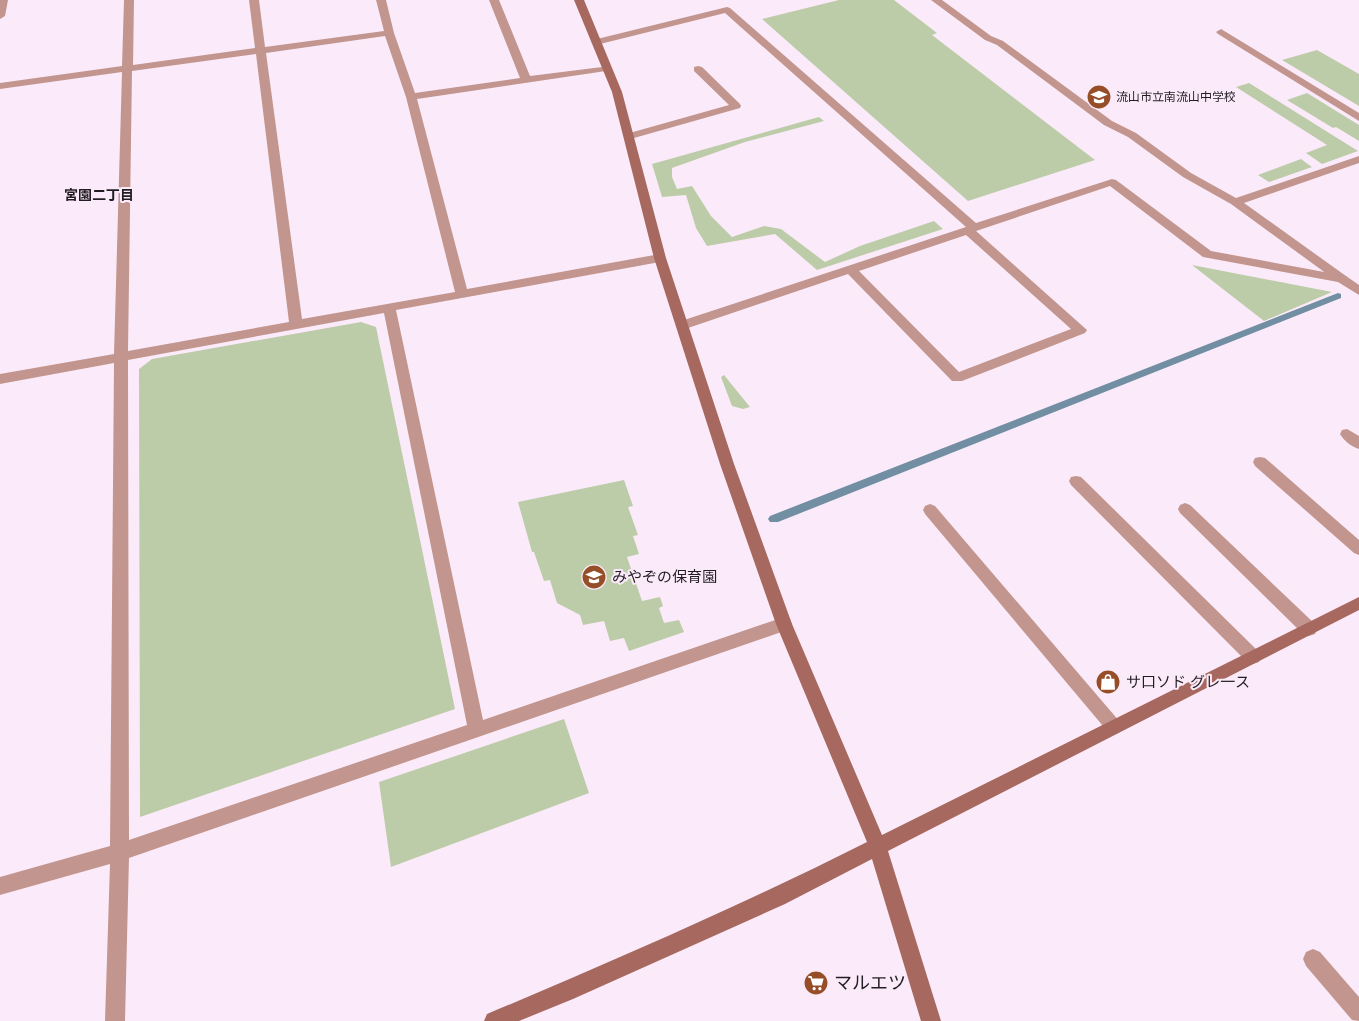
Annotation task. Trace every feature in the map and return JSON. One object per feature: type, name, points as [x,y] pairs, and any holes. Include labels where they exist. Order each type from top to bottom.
[{"type":"street","points":[[0,16],[3,0]]},
{"type":"street","points":[[115,1021],[120,852],[121,357],[129,0]]},
{"type":"street","points":[[254,0],[296,326]]},
{"type":"street","points":[[381,0],[389,33],[411,97],[462,295]]},
{"type":"street","points":[[494,0],[526,80]]},
{"type":"street","points":[[579,0],[617,92],[630,136],[660,258],[720,442],[784,624],[878,847],[931,1021]]},
{"type":"street","points":[[936,0],[988,38],[1000,43],[1108,123],[1132,135],[1187,174],[1235,202],[1359,291]]},
{"type":"street","points":[[596,42],[727,10],[971,229],[1080,330],[957,378],[850,269]]},
{"type":"street","points":[[1222,32],[1359,118]]},
{"type":"street","points":[[0,86],[389,33]]},
{"type":"street","points":[[411,97],[606,68]]},
{"type":"street","points":[[630,136],[736,106],[698,69]]},
{"type":"street","points":[[1235,202],[1359,159]]},
{"type":"street","points":[[682,325],[1112,182],[1207,254],[1342,279]]},
{"type":"street","points":[[0,379],[660,258]]},
{"type":"street","points":[[389,307],[477,731]]},
{"type":"street","points":[[1347,434],[1359,444]]},
{"type":"street","points":[[1260,462],[1359,549]]},
{"type":"street","points":[[1076,481],[1254,657]]},
{"type":"street","points":[[1185,509],[1309,629]]},
{"type":"street","points":[[930,510],[1114,727]]},
{"type":"street","points":[[494,1021],[566,992],[745,912],[878,847],[1359,603]]},
{"type":"street","points":[[0,886],[120,852],[784,624]]},
{"type":"street","points":[[1313,959],[1359,1013]]},
{"type":"green space","points":[[839,0],[894,0],[937,33],[932,35],[1095,160],[968,201],[762,19]]},
{"type":"green space","points":[[1317,50],[1359,74],[1359,106],[1282,60]]},
{"type":"green space","points":[[1249,83],[1358,151],[1322,164],[1306,153],[1327,145],[1236,87]]},
{"type":"green space","points":[[1307,93],[1359,125],[1359,141],[1336,127],[1333,128],[1287,100]]},
{"type":"green space","points":[[819,117],[824,121],[745,142],[672,168],[672,177],[677,189],[692,186],[711,216],[732,237],[764,226],[781,229],[825,262],[860,246],[934,221],[943,229],[817,270],[775,234],[707,246],[696,228],[686,195],[662,197],[652,164]]},
{"type":"green space","points":[[1301,159],[1312,167],[1269,182],[1258,175]]},
{"type":"green space","points":[[1192,265],[1332,292],[1264,321]]},
{"type":"green space","points":[[361,322],[376,327],[455,709],[140,817],[139,369],[152,359]]},
{"type":"green space","points":[[724,375],[750,407],[743,409],[732,406],[721,377]]},
{"type":"green space","points":[[624,480],[633,506],[628,507],[638,535],[633,536],[639,554],[627,557],[642,601],[660,597],[663,606],[659,608],[664,623],[679,620],[684,632],[629,651],[624,638],[610,641],[604,621],[583,625],[580,615],[557,603],[550,580],[544,581],[534,552],[532,552],[518,502]]},
{"type":"green space","points":[[564,719],[589,793],[391,867],[379,782]]},
{"type":"waterway","points":[[774,519],[1338,296]]},
{"type":"place","name":"流山市立南流山中学校","points":[[1099,97]]},
{"type":"place","name":"みやぞの保育園","points":[[594,577]]},
{"type":"place","name":"サ口ソド グレ一ス","points":[[1108,682]]},
{"type":"place","name":"マルエツ","points":[[816,983]]},
{"type":"district","name":"宮園二丁目","points":[[99,195]]}]
